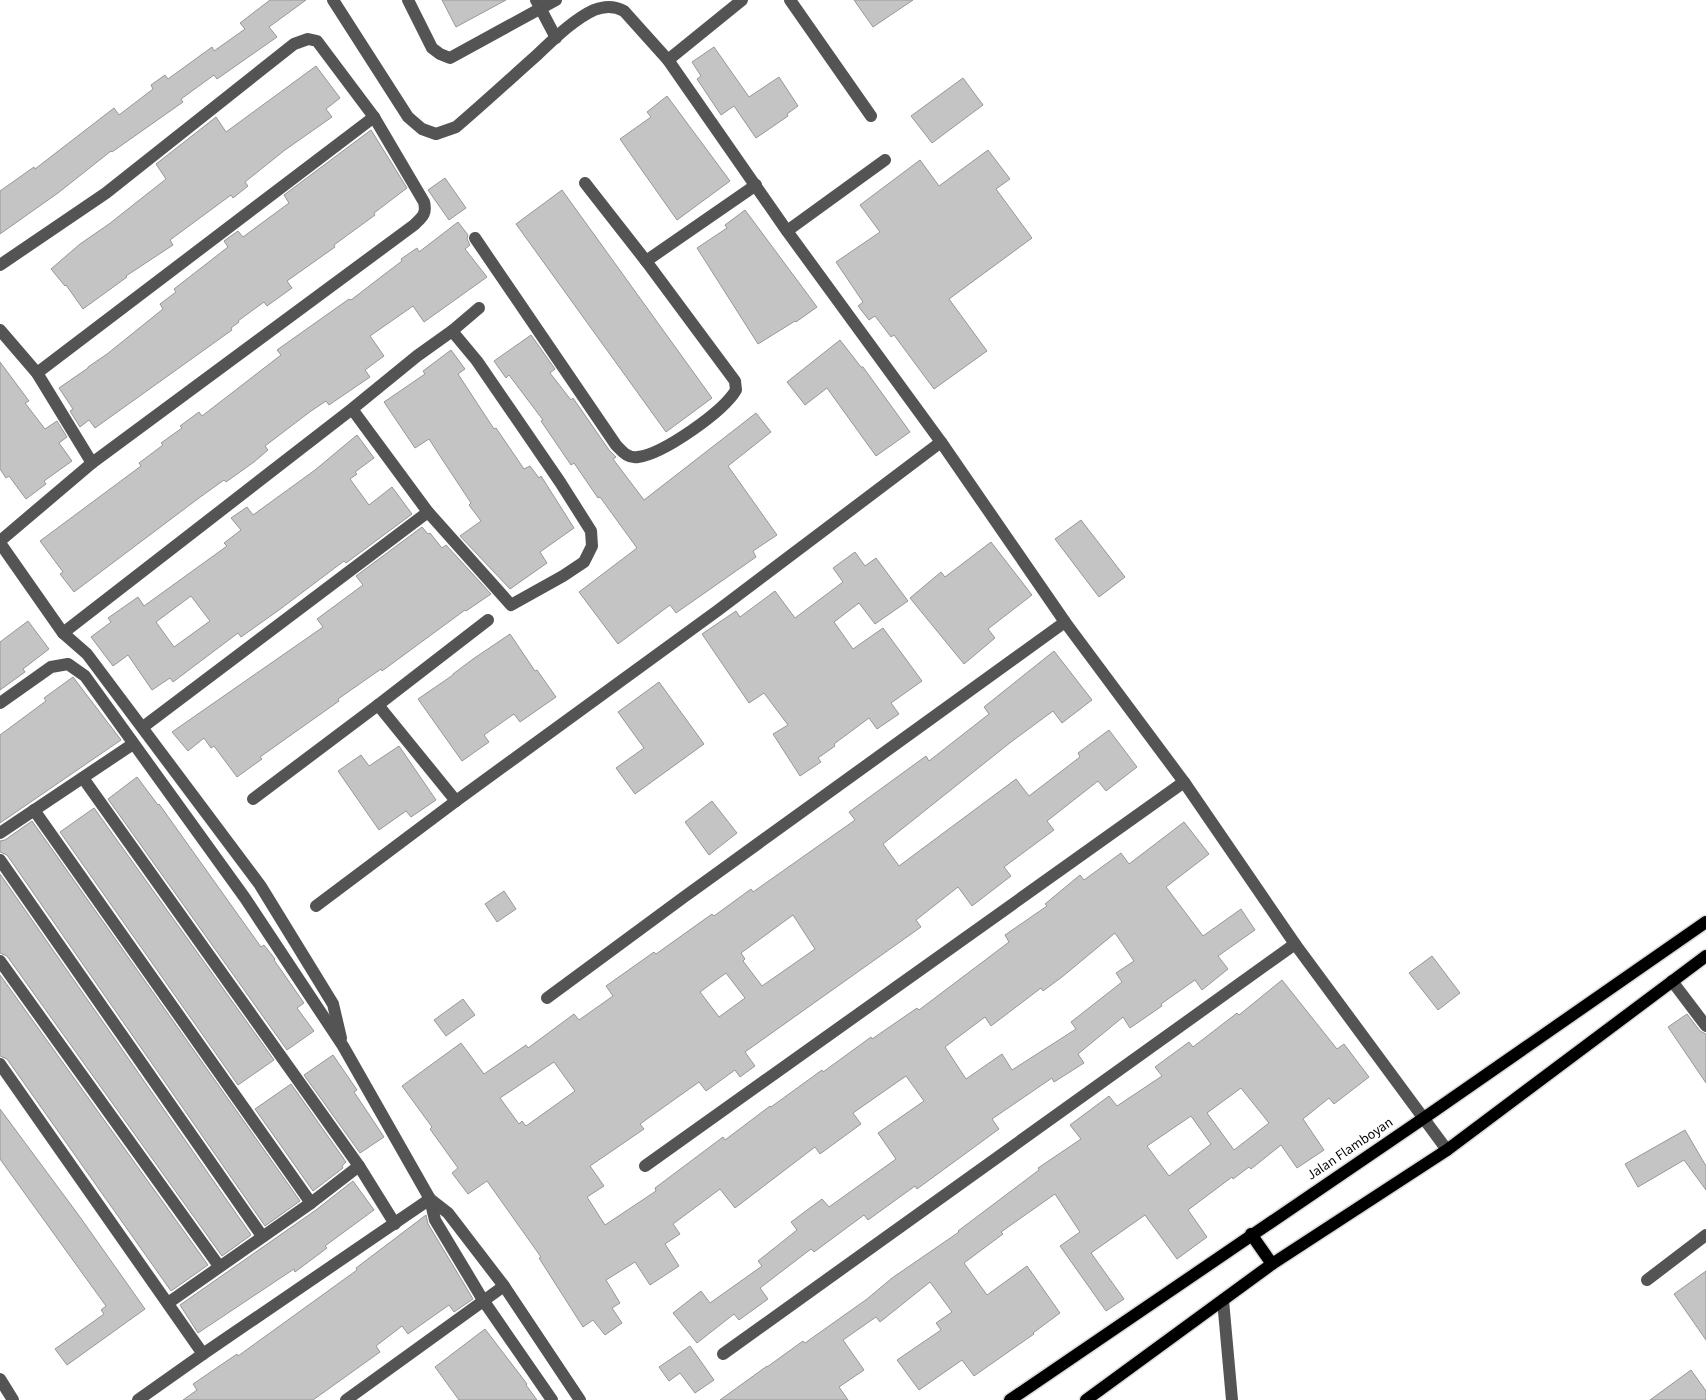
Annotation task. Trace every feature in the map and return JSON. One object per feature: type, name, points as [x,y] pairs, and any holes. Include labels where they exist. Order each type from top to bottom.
[{"type":"main road","name":"Jalan Flamboyan","points":[[1010,1400],[1251,1234],[1424,1118],[1706,922]]},
{"type":"main road","points":[[1086,1400],[1272,1264],[1447,1150],[1706,956]]},
{"type":"main road","points":[[1251,1234],[1272,1264]]},
{"type":"street","points":[[333,0],[408,117],[422,129],[436,134],[456,127],[556,38],[583,17],[595,10],[617,7],[624,10],[668,60],[787,232],[941,442],[1065,622],[1184,782],[1294,944],[1447,1150]]},
{"type":"street","points":[[408,0],[432,48],[450,58],[538,4],[556,0]]},
{"type":"street","points":[[668,60],[742,0]]},
{"type":"street","points":[[790,0],[871,116]]},
{"type":"street","points":[[538,4],[556,38]]},
{"type":"street","points":[[0,265],[106,193],[294,44],[308,39],[317,41],[374,117],[424,202],[426,209],[424,216],[406,231],[92,463],[0,542],[63,632],[87,654],[144,727],[260,885],[333,1004],[343,1046]]},
{"type":"street","points":[[37,373],[374,117]]},
{"type":"street","points":[[787,232],[885,160]]},
{"type":"street","points":[[475,238],[616,445],[627,456],[637,458],[660,450],[720,409],[736,390],[735,382],[646,261],[585,183]]},
{"type":"street","points":[[646,261],[756,185]]},
{"type":"street","points":[[63,632],[352,409],[479,308]]},
{"type":"street","points":[[0,330],[37,373],[92,463]]},
{"type":"street","points":[[352,409],[428,512],[511,605],[584,562],[592,546],[591,531],[560,482],[477,361],[452,331]]},
{"type":"street","points":[[316,906],[456,801],[717,611],[941,442]]},
{"type":"street","points":[[144,727],[428,512]]},
{"type":"street","points":[[253,799],[488,620]]},
{"type":"street","points":[[547,998],[1065,622]]},
{"type":"street","points":[[0,703],[51,667],[68,664],[85,676],[245,898],[343,1046],[430,1199],[435,1220],[484,1300],[552,1400]]},
{"type":"street","points":[[378,705],[456,801]]},
{"type":"street","points":[[0,833],[133,744]]},
{"type":"street","points":[[83,778],[359,1166],[396,1224]]},
{"type":"street","points":[[645,1166],[1184,782]]},
{"type":"street","points":[[34,810],[311,1202]]},
{"type":"street","points":[[0,860],[262,1236]]},
{"type":"street","points":[[245,898],[260,885]]},
{"type":"street","points":[[723,1354],[1294,944]]},
{"type":"street","points":[[0,961],[219,1266]]},
{"type":"street","points":[[1672,981],[1706,1026]]},
{"type":"street","points":[[0,1064],[203,1354]]},
{"type":"street","points":[[168,1303],[359,1166]]},
{"type":"street","points":[[138,1400],[430,1199]]},
{"type":"street","points":[[430,1199],[448,1213],[504,1286],[580,1400]]},
{"type":"street","points":[[1647,1280],[1706,1234]]},
{"type":"street","points":[[346,1400],[504,1286]]},
{"type":"street","points":[[1223,1300],[1232,1400]]},
{"type":"street","points":[[0,1379],[13,1400]]},
{"type":"building","points":[[270,0],[306,0],[269,27],[277,37],[217,79],[214,75],[181,99],[183,102],[111,151],[58,193],[0,234],[0,191],[34,167],[35,169],[114,108],[119,115],[153,89],[151,85],[165,75],[168,79],[212,47],[214,51],[245,29],[240,23]]},
{"type":"building","points":[[442,0],[506,0],[456,27]]},
{"type":"building","points":[[854,0],[913,0],[873,27]]},
{"type":"building","points":[[714,47],[749,97],[779,77],[798,106],[787,114],[788,116],[756,138],[734,106],[721,115],[697,79],[701,76],[692,62]]},
{"type":"building","points":[[316,66],[340,98],[326,109],[332,117],[285,150],[245,182],[248,186],[233,198],[231,195],[170,240],[173,245],[126,276],[83,309],[66,285],[51,269],[80,244],[109,224],[166,179],[156,164],[216,117],[226,132]]},
{"type":"building","points":[[963,78],[983,105],[932,143],[911,116]]},
{"type":"building","points":[[667,96],[730,181],[677,220],[620,139],[651,117],[647,112]]},
{"type":"building","points":[[371,130],[407,188],[374,213],[375,215],[334,245],[335,247],[287,281],[292,288],[267,306],[264,302],[238,321],[231,328],[232,330],[95,428],[89,420],[80,427],[70,411],[73,409],[59,388],[107,354],[163,309],[160,304],[176,292],[174,289],[228,247],[224,241],[238,231],[243,237],[289,203],[284,195]]},
{"type":"building","points":[[988,150],[1010,179],[996,189],[1032,238],[949,299],[987,351],[934,389],[894,335],[891,337],[875,316],[869,320],[858,306],[863,302],[836,262],[880,232],[860,205],[920,160],[939,186]]},
{"type":"building","points":[[445,178],[466,208],[449,220],[428,190]]},
{"type":"building","points":[[562,190],[712,398],[666,432],[516,224]]},
{"type":"building","points":[[745,210],[817,307],[796,322],[758,344],[697,248],[727,228],[725,225]]},
{"type":"building","points":[[458,222],[468,235],[467,239],[470,245],[465,249],[487,277],[424,322],[413,306],[370,336],[384,356],[365,370],[370,377],[329,405],[326,401],[311,411],[265,446],[268,450],[254,462],[199,498],[74,592],[60,574],[63,572],[40,541],[141,466],[139,463],[163,445],[161,443],[182,428],[180,426],[199,412],[202,416],[281,355],[277,350],[349,299],[351,300],[402,261],[401,259],[417,248],[419,252]]},
{"type":"building","points":[[531,335],[555,369],[550,373],[571,400],[573,398],[609,450],[616,457],[613,459],[644,500],[756,413],[771,432],[728,466],[777,535],[753,551],[756,557],[676,613],[670,605],[618,644],[579,592],[637,548],[600,497],[598,498],[574,463],[571,465],[541,421],[543,420],[509,375],[506,378],[494,361]]},
{"type":"building","points":[[840,340],[861,367],[863,367],[910,432],[876,456],[827,388],[805,405],[787,382]]},
{"type":"building","points":[[451,350],[465,369],[458,374],[494,429],[496,428],[524,469],[530,466],[539,478],[541,476],[574,528],[540,552],[547,563],[510,589],[460,536],[481,521],[469,505],[471,503],[429,439],[415,448],[384,402],[425,374],[423,371]]},
{"type":"building","points":[[0,362],[29,401],[25,403],[45,429],[57,421],[67,437],[59,443],[72,461],[44,481],[46,484],[26,499],[9,476],[6,478],[0,469]]},
{"type":"building","points":[[357,435],[374,458],[355,472],[357,474],[350,479],[369,505],[392,487],[412,514],[346,563],[344,561],[241,637],[238,633],[173,682],[170,678],[152,690],[128,655],[113,666],[91,637],[111,622],[108,618],[138,597],[144,606],[227,546],[224,543],[241,530],[231,518],[247,507],[253,515],[315,470]],"holes":[[[191,596],[210,621],[174,647],[156,622]]]},
{"type":"building","points":[[1081,520],[1125,577],[1099,597],[1055,539]]},
{"type":"building","points":[[422,527],[428,534],[430,533],[442,548],[446,545],[491,594],[465,610],[382,671],[381,669],[338,699],[339,701],[260,757],[262,759],[237,777],[214,746],[211,748],[204,738],[188,751],[172,732],[323,627],[317,619],[363,585],[356,576]]},
{"type":"building","points":[[991,542],[1032,595],[988,629],[995,638],[964,664],[910,598],[941,572],[945,577]]},
{"type":"building","points":[[855,552],[865,566],[876,558],[908,601],[875,624],[859,603],[834,622],[853,649],[883,628],[922,681],[891,703],[899,714],[877,729],[869,718],[818,758],[821,762],[800,776],[773,734],[788,725],[764,693],[749,703],[702,634],[736,611],[740,617],[775,591],[795,618],[843,582],[833,568]]},
{"type":"building","points":[[28,621],[49,649],[23,669],[25,672],[0,690],[0,642]]},
{"type":"building","points":[[510,634],[535,671],[537,670],[556,697],[520,722],[514,714],[484,735],[489,742],[462,761],[418,699]]},
{"type":"building","points":[[1054,651],[1092,700],[1062,723],[1053,711],[883,844],[899,866],[1016,779],[1029,796],[1080,757],[1078,753],[1109,730],[1137,767],[1106,791],[1098,781],[1047,821],[1054,830],[1004,867],[1011,876],[972,906],[958,887],[916,920],[921,927],[745,1052],[755,1066],[740,1077],[735,1070],[706,1091],[699,1082],[640,1124],[644,1129],[590,1166],[604,1186],[587,1197],[605,1225],[656,1191],[655,1188],[723,1137],[725,1140],[770,1106],[822,1070],[823,1072],[871,1037],[872,1039],[917,1008],[919,1010],[1009,942],[1005,935],[1047,906],[1045,904],[1080,875],[1084,880],[1121,853],[1129,864],[1184,822],[1209,854],[1166,887],[1203,936],[1241,909],[1255,930],[1218,956],[1228,969],[1202,990],[1195,980],[1130,1028],[1123,1017],[1078,1054],[1084,1063],[1054,1082],[1052,1078],[992,1119],[999,1129],[917,1189],[915,1186],[868,1220],[864,1215],[814,1252],[811,1249],[760,1288],[768,1299],[739,1320],[734,1314],[697,1343],[673,1313],[701,1291],[710,1303],[762,1266],[758,1261],[797,1230],[791,1222],[822,1199],[829,1207],[896,1159],[878,1133],[924,1101],[906,1076],[853,1113],[861,1124],[820,1154],[815,1147],[735,1208],[720,1189],[673,1224],[680,1234],[665,1244],[679,1266],[650,1285],[635,1262],[606,1280],[620,1303],[612,1308],[622,1323],[605,1335],[593,1320],[583,1327],[539,1258],[541,1257],[487,1181],[468,1194],[452,1173],[458,1168],[430,1129],[432,1127],[402,1086],[461,1043],[484,1074],[526,1045],[528,1048],[574,1014],[579,1020],[613,996],[606,986],[654,952],[656,954],[712,914],[714,916],[751,889],[753,892],[855,820],[849,812],[926,756],[929,761],[989,714],[984,707]],"holes":[[[793,915],[815,949],[762,986],[743,961],[745,959],[741,953]],[[1115,933],[1134,961],[1116,973],[1122,982],[1071,1022],[1076,1029],[1012,1070],[1002,1054],[966,1079],[945,1047],[985,1017],[991,1026],[1041,988],[1043,991]],[[726,973],[745,998],[719,1017],[700,992]],[[554,1062],[575,1091],[526,1126],[522,1121],[519,1124],[500,1098]]]},
{"type":"building","points":[[73,677],[121,740],[0,823],[0,735],[46,701],[44,698]]},
{"type":"building","points":[[659,682],[704,744],[635,794],[616,768],[644,748],[618,712]]},
{"type":"building","points":[[399,746],[436,800],[411,817],[406,811],[379,830],[338,771],[361,755],[369,766]]},
{"type":"building","points":[[137,777],[159,804],[261,947],[264,945],[275,959],[304,1003],[297,1008],[314,1031],[287,1050],[108,799]]},
{"type":"building","points":[[712,801],[737,833],[709,855],[685,822]]},
{"type":"building","points":[[94,808],[274,1060],[238,1085],[60,832]]},
{"type":"building","points":[[32,821],[300,1201],[265,1226],[7,855],[0,852],[0,841],[5,840]]},
{"type":"building","points":[[0,874],[251,1235],[222,1256],[7,956],[0,953]]},
{"type":"building","points":[[504,891],[516,909],[497,922],[485,904]]},
{"type":"building","points":[[1432,956],[1460,993],[1438,1010],[1409,973]]},
{"type":"building","points":[[0,975],[208,1265],[171,1291],[7,1059],[0,1056]]},
{"type":"building","points":[[1282,980],[1337,1049],[1344,1044],[1369,1077],[1334,1104],[1329,1098],[1303,1119],[1324,1150],[1297,1168],[1281,1145],[1251,1169],[1249,1167],[1233,1179],[1232,1177],[1188,1210],[1207,1237],[1177,1259],[1145,1215],[1091,1253],[1124,1299],[1106,1311],[1060,1246],[1080,1232],[1055,1194],[1001,1232],[1003,1234],[964,1263],[987,1295],[1027,1266],[1060,1313],[1034,1334],[974,1376],[962,1360],[919,1390],[897,1360],[941,1330],[936,1323],[952,1312],[930,1282],[880,1322],[876,1317],[843,1340],[864,1370],[839,1387],[848,1400],[720,1400],[803,1341],[805,1343],[867,1299],[892,1278],[959,1232],[1039,1170],[1038,1168],[1081,1139],[1070,1125],[1109,1096],[1117,1106],[1162,1076],[1155,1067],[1189,1042],[1193,1047],[1237,1013],[1239,1015]],"holes":[[[1241,1088],[1269,1123],[1234,1150],[1207,1113]],[[1191,1116],[1211,1144],[1169,1176],[1147,1146]]]},
{"type":"building","points":[[463,999],[475,1015],[446,1036],[434,1020]]},
{"type":"building","points":[[1687,1014],[1700,1031],[1706,1034],[1706,1083],[1668,1027]]},
{"type":"building","points":[[333,1055],[357,1090],[354,1092],[384,1137],[360,1153],[304,1075]]},
{"type":"building","points":[[291,1084],[346,1162],[342,1166],[343,1168],[313,1191],[255,1109]]},
{"type":"building","points":[[0,1109],[145,1309],[67,1365],[55,1349],[104,1314],[101,1310],[106,1306],[0,1159]]},
{"type":"building","points":[[1685,1130],[1706,1166],[1706,1190],[1684,1160],[1638,1187],[1625,1164]]},
{"type":"building","points":[[353,1181],[374,1210],[325,1246],[327,1248],[295,1272],[294,1269],[198,1333],[180,1305],[316,1210]]},
{"type":"building","points":[[426,1215],[428,1224],[473,1299],[454,1312],[449,1305],[408,1334],[402,1326],[376,1346],[380,1352],[313,1400],[183,1400],[197,1390],[193,1384],[237,1354],[238,1356],[357,1270],[356,1268]]},
{"type":"building","points":[[1706,1271],[1706,1340],[1674,1294]]},
{"type":"building","points":[[485,1329],[537,1400],[459,1400],[435,1367]]},
{"type":"building","points":[[690,1346],[714,1380],[695,1393],[680,1373],[669,1381],[659,1367]]},
{"type":"building","points":[[1691,1370],[1706,1391],[1706,1400],[1650,1400]]}]
